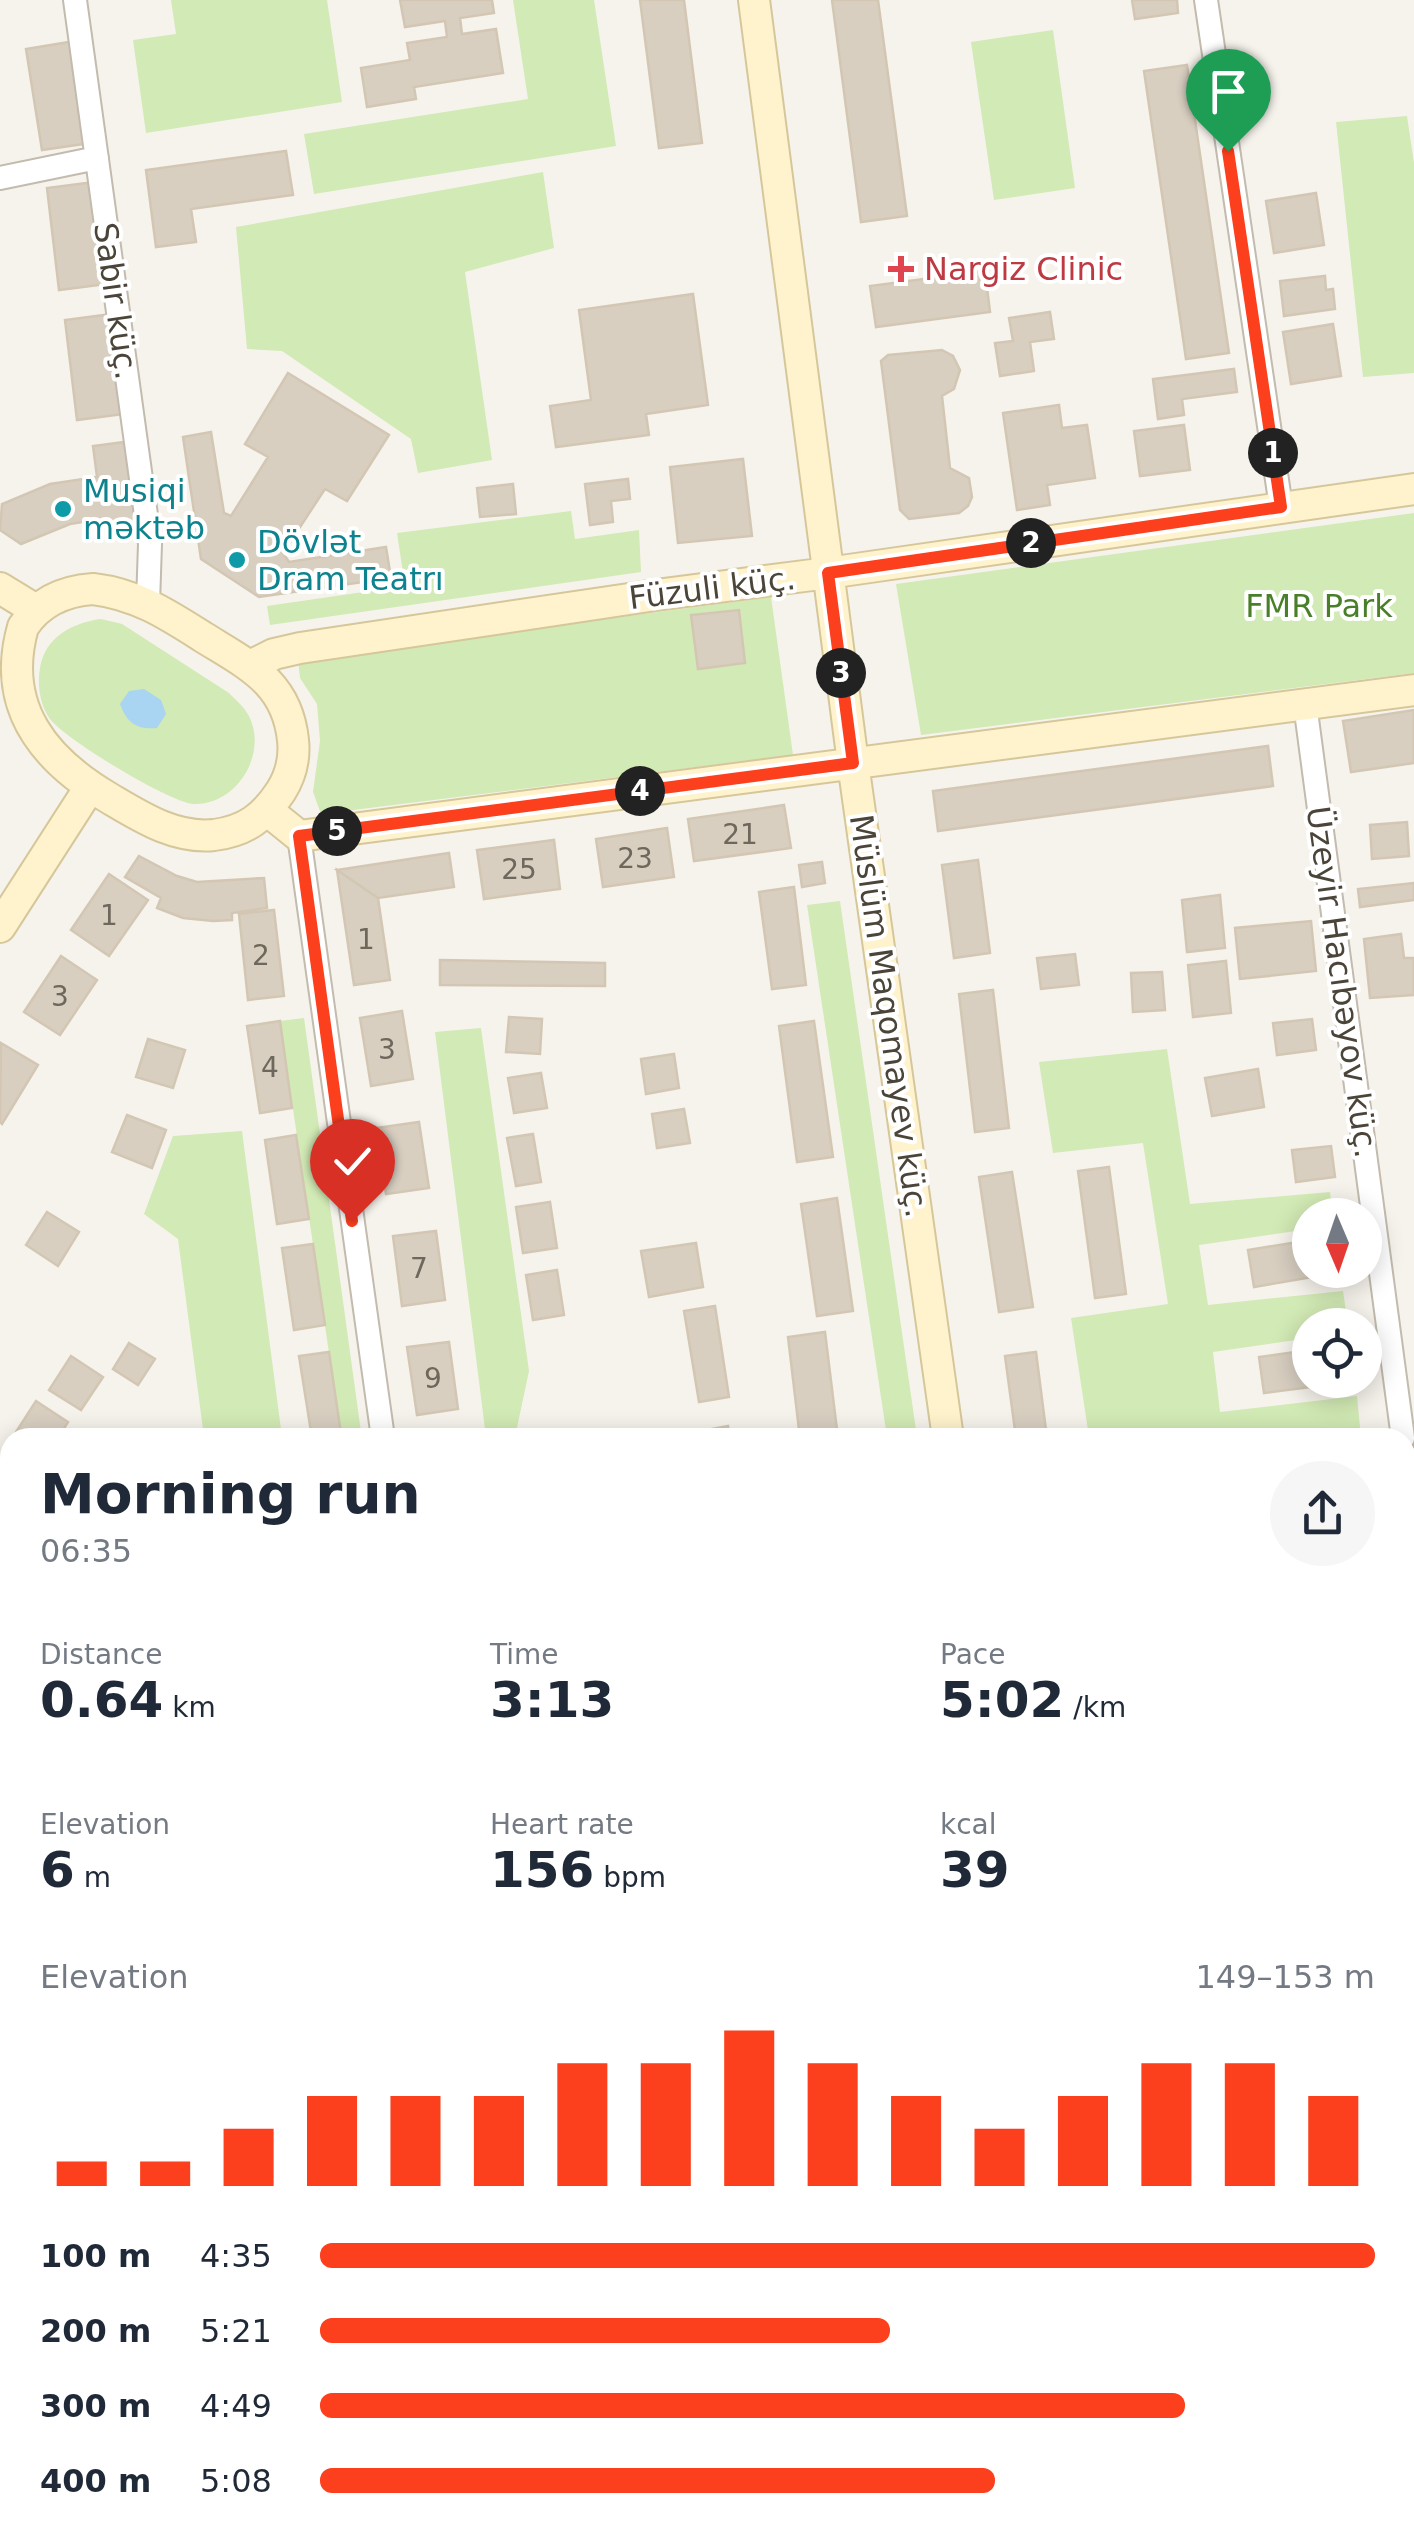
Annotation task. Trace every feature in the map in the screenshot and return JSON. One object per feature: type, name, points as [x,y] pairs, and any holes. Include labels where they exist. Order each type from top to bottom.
[{"type":"street","name":"Sabir küç.","points":[[76,0],[150,544],[148,603]]},
{"type":"street","name":"Müslüm Maqomayev küç.","points":[[754,0],[853,763],[947,1428]]},
{"type":"street","points":[[1206,0],[1281,507]]},
{"type":"street","points":[[0,178],[97,158]]},
{"type":"street","name":"Füzuli küç.","points":[[250,666],[274,654],[300,648],[656,594],[1414,489]]},
{"type":"street","points":[[0,588],[36,610]]},
{"type":"street","points":[[78,590],[112,592],[148,603],[250,666],[277,692],[291,721],[291,768],[286,782],[268,812],[242,828],[210,835],[188,834],[149,821],[49,760],[32,743],[12,710],[6,690],[10,649],[36,610],[49,600],[78,590]]},
{"type":"street","points":[[299,836],[1414,690]]},
{"type":"street","name":"Üzeyir Hacıbəyov küç.","points":[[1305,704],[1402,1428]]},
{"type":"street","points":[[0,927],[90,787]]},
{"type":"street","points":[[268,812],[299,836],[382,1428]]},
{"type":"green space","points":[[171,0],[327,0],[342,102],[146,133],[133,40],[176,34]]},
{"type":"green space","points":[[513,0],[594,0],[616,146],[314,194],[304,134],[528,99]]},
{"type":"green space","points":[[1053,30],[1075,188],[994,200],[971,42]]},
{"type":"green space","points":[[1407,116],[1414,163],[1414,373],[1363,377],[1336,122]]},
{"type":"green space","points":[[543,172],[554,248],[465,272],[492,460],[418,473],[411,439],[282,351],[247,349],[236,227]]},
{"type":"green space","points":[[571,511],[575,539],[639,530],[641,572],[270,625],[267,606],[405,586],[397,533]]},
{"type":"green space","name":"FMR Park","points":[[1414,513],[1414,673],[921,735],[896,584]]},
{"type":"green space","points":[[771,597],[793,755],[321,814],[313,792],[320,741],[317,704],[300,678],[298,660]]},
{"type":"green space","points":[[101,619],[122,624],[229,693],[247,713],[254,731],[251,761],[245,775],[223,796],[194,804],[163,793],[96,754],[50,719],[39,681],[43,657],[62,633]]},
{"type":"green space","points":[[840,901],[916,1428],[886,1428],[807,905]]},
{"type":"green space","points":[[304,1018],[360,1428],[340,1428],[280,1021]]},
{"type":"green space","points":[[481,1028],[529,1371],[517,1428],[485,1428],[435,1032]]},
{"type":"green space","points":[[1167,1049],[1190,1204],[1330,1192],[1331,1198],[1292,1198],[1292,1232],[1199,1245],[1208,1305],[1343,1291],[1346,1308],[1292,1308],[1292,1341],[1213,1352],[1220,1412],[1357,1398],[1360,1428],[1088,1428],[1071,1318],[1168,1304],[1143,1143],[1053,1153],[1039,1062]]},
{"type":"green space","points":[[242,1131],[281,1428],[203,1428],[178,1239],[144,1214],[173,1136]]},
{"type":"water","points":[[144,689],[161,700],[166,714],[157,728],[134,724],[120,704],[129,691]]},
{"type":"building","points":[[400,0],[492,0],[494,13],[460,18],[462,34],[496,29],[503,73],[414,87],[416,99],[367,107],[361,68],[410,60],[407,43],[447,37],[445,21],[405,27]]},
{"type":"building","points":[[640,0],[684,0],[702,143],[659,148]]},
{"type":"building","points":[[832,0],[878,0],[907,216],[861,222]]},
{"type":"building","points":[[1132,0],[1177,0],[1178,13],[1135,19]]},
{"type":"building","points":[[75,41],[91,143],[42,150],[26,49]]},
{"type":"building","points":[[1187,65],[1229,353],[1186,359],[1144,71]]},
{"type":"building","points":[[286,151],[293,195],[191,209],[196,242],[156,247],[146,170]]},
{"type":"building","points":[[95,182],[107,284],[59,290],[47,188]]},
{"type":"building","points":[[1316,193],[1324,245],[1274,253],[1266,201]]},
{"type":"building","points":[[985,271],[990,312],[876,327],[870,286]]},
{"type":"building","points":[[1325,276],[1326,290],[1333,289],[1335,309],[1284,316],[1280,281]]},
{"type":"building","points":[[693,294],[708,405],[646,414],[649,435],[556,447],[550,406],[591,400],[579,310]]},
{"type":"building","points":[[1050,312],[1054,339],[1030,342],[1034,371],[1000,376],[995,343],[1013,341],[1009,318]]},
{"type":"building","points":[[112,314],[124,414],[77,420],[65,320]]},
{"type":"building","points":[[1333,324],[1341,376],[1291,384],[1283,332]]},
{"type":"building","points":[[942,350],[953,356],[960,370],[954,389],[942,396],[950,468],[969,478],[972,497],[959,513],[909,519],[900,510],[881,361],[888,355]]},
{"type":"building","points":[[1234,369],[1237,392],[1182,399],[1184,415],[1158,419],[1153,379]]},
{"type":"building","points":[[288,373],[389,435],[347,501],[325,489],[283,553],[289,562],[386,547],[391,578],[259,597],[201,559],[183,437],[211,432],[224,513],[231,516],[268,457],[245,444]]},
{"type":"building","points":[[1059,405],[1062,428],[1087,425],[1095,478],[1047,485],[1050,505],[1017,510],[1003,413]]},
{"type":"building","points":[[1184,425],[1190,470],[1140,476],[1134,431]]},
{"type":"building","points":[[132,441],[142,515],[135,523],[95,520],[70,524],[21,544],[0,530],[2,504],[50,484],[97,477],[93,446]]},
{"type":"building","points":[[743,459],[752,536],[678,543],[670,467]]},
{"type":"building","points":[[628,479],[630,499],[611,501],[613,522],[590,525],[585,484]]},
{"type":"building","points":[[513,484],[516,514],[480,517],[477,488]]},
{"type":"building","points":[[739,610],[745,663],[698,669],[691,615]]},
{"type":"building","points":[[1414,710],[1414,763],[1351,772],[1343,721]]},
{"type":"building","points":[[1268,746],[1273,786],[938,831],[933,791]]},
{"type":"building","points":[[784,805],[791,848],[694,861],[688,819]]},
{"type":"building","points":[[1407,822],[1409,856],[1372,859],[1370,825]]},
{"type":"building","points":[[667,828],[674,877],[603,887],[596,839]]},
{"type":"building","points":[[554,840],[560,889],[484,899],[477,850]]},
{"type":"building","points":[[449,853],[454,887],[378,898],[337,870]]},
{"type":"building","points":[[139,856],[197,882],[264,878],[267,908],[232,913],[232,920],[213,921],[183,918],[157,908],[161,898],[125,877]]},
{"type":"building","points":[[978,860],[990,953],[954,958],[942,865]]},
{"type":"building","points":[[822,862],[825,883],[802,887],[799,865]]},
{"type":"building","points":[[337,870],[378,898],[390,980],[354,985]]},
{"type":"building","points":[[109,874],[148,900],[109,956],[71,930]]},
{"type":"building","points":[[1414,883],[1414,900],[1360,907],[1358,889]]},
{"type":"building","points":[[794,887],[806,985],[772,989],[759,892]]},
{"type":"building","points":[[1220,895],[1225,948],[1187,952],[1182,900]]},
{"type":"building","points":[[274,910],[284,996],[248,1000],[239,914]]},
{"type":"building","points":[[1311,921],[1316,971],[1240,979],[1235,928]]},
{"type":"building","points":[[1401,934],[1404,958],[1414,958],[1414,995],[1370,998],[1364,939]]},
{"type":"building","points":[[1075,954],[1079,985],[1041,989],[1037,958]]},
{"type":"building","points":[[61,956],[97,980],[60,1035],[24,1012]]},
{"type":"building","points":[[440,960],[605,963],[605,986],[440,985]]},
{"type":"building","points":[[1226,961],[1231,1013],[1193,1017],[1188,965]]},
{"type":"building","points":[[1162,972],[1165,1010],[1133,1012],[1131,973]]},
{"type":"building","points":[[993,990],[1009,1128],[975,1132],[959,994]]},
{"type":"building","points":[[402,1011],[413,1079],[371,1086],[360,1018]]},
{"type":"building","points":[[509,1017],[542,1019],[540,1054],[506,1052]]},
{"type":"building","points":[[1312,1019],[1316,1050],[1277,1055],[1273,1023]]},
{"type":"building","points":[[280,1021],[292,1108],[260,1113],[247,1026]]},
{"type":"building","points":[[814,1021],[833,1157],[797,1162],[779,1026]]},
{"type":"building","points":[[148,1039],[185,1050],[173,1088],[136,1077]]},
{"type":"building","points":[[1,1043],[38,1065],[2,1124],[0,1122]]},
{"type":"building","points":[[674,1054],[679,1088],[646,1094],[641,1059]]},
{"type":"building","points":[[1258,1069],[1264,1107],[1212,1116],[1205,1078]]},
{"type":"building","points":[[541,1073],[547,1108],[514,1113],[508,1078]]},
{"type":"building","points":[[684,1109],[690,1143],[657,1148],[652,1114]]},
{"type":"building","points":[[127,1115],[166,1130],[152,1168],[112,1152]]},
{"type":"building","points":[[419,1122],[429,1188],[386,1194],[376,1128]]},
{"type":"building","points":[[533,1134],[541,1182],[516,1186],[507,1138]]},
{"type":"building","points":[[296,1135],[309,1219],[277,1224],[265,1140]]},
{"type":"building","points":[[1331,1146],[1335,1177],[1296,1182],[1292,1150]]},
{"type":"building","points":[[1109,1167],[1126,1294],[1095,1298],[1078,1171]]},
{"type":"building","points":[[1012,1172],[1033,1307],[999,1312],[979,1177]]},
{"type":"building","points":[[837,1198],[853,1311],[817,1316],[801,1204]]},
{"type":"building","points":[[550,1202],[557,1248],[523,1253],[516,1207]]},
{"type":"building","points":[[47,1212],[79,1232],[58,1266],[26,1245]]},
{"type":"building","points":[[436,1231],[445,1300],[402,1306],[393,1236]]},
{"type":"building","points":[[696,1243],[703,1287],[649,1297],[641,1251]]},
{"type":"building","points":[[1292,1243],[1292,1281],[1254,1287],[1248,1250]]},
{"type":"building","points":[[313,1244],[325,1325],[294,1330],[282,1248]]},
{"type":"building","points":[[557,1270],[564,1315],[533,1320],[526,1275]]},
{"type":"building","points":[[715,1306],[729,1397],[699,1402],[684,1311]]},
{"type":"building","points":[[825,1332],[837,1428],[799,1428],[788,1337]]},
{"type":"building","points":[[449,1342],[458,1409],[417,1415],[407,1347]]},
{"type":"building","points":[[129,1343],[155,1359],[138,1385],[113,1369]]},
{"type":"building","points":[[329,1352],[340,1428],[310,1428],[299,1356]]},
{"type":"building","points":[[1036,1352],[1046,1428],[1015,1428],[1005,1356]]},
{"type":"building","points":[[1292,1352],[1292,1389],[1264,1393],[1259,1357]]},
{"type":"building","points":[[71,1356],[103,1377],[81,1410],[49,1390]]},
{"type":"building","points":[[36,1401],[68,1422],[64,1428],[19,1428]]},
{"type":"place","name":"Nargiz Clinic","points":[[901,269]]},
{"type":"place","name":"Musiqi məktəb","points":[[63,509]]},
{"type":"place","name":"Dövlət Dram Teatrı","points":[[237,560]]},
{"type":"route","points":[[352,1221],[299,836],[853,763],[828,573],[1281,507],[1228,151]]}]
